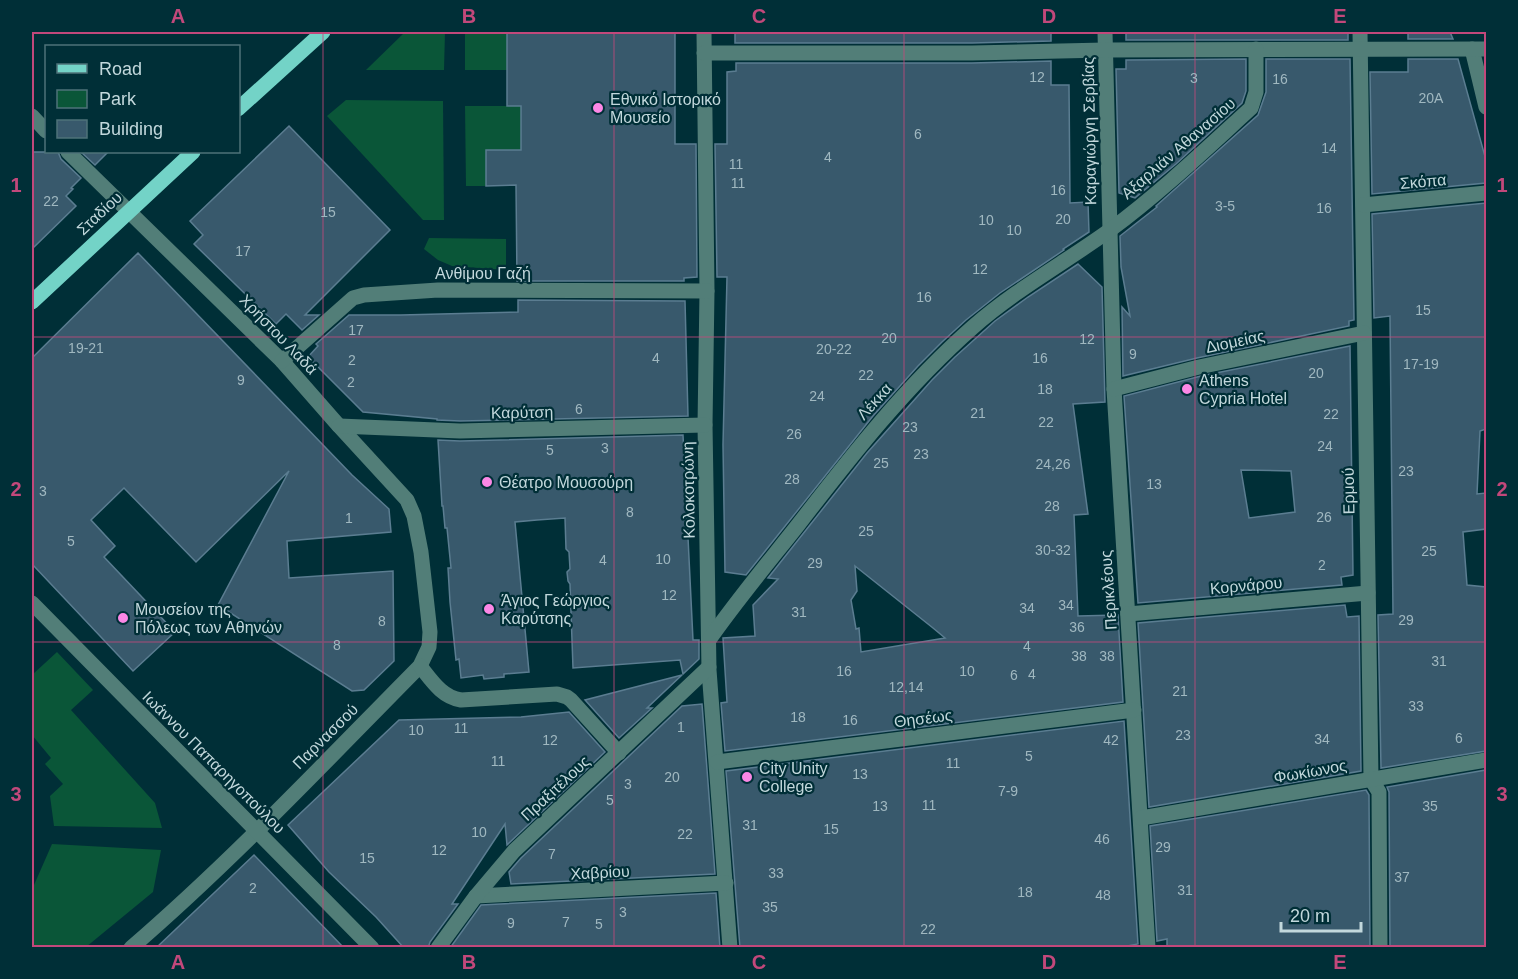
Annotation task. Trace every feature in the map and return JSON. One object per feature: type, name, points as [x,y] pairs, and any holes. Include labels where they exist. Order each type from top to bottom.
[{"type":"main road","points":[[240,107],[323,32]]},
{"type":"main road","name":"Σταδίου","points":[[32,302],[192,153]]},
{"type":"street","name":"Κολοκοτρώνη","points":[[704,32],[707,291],[705,425],[709,667],[730,948]]},
{"type":"street","name":"Καραγιώργη Σερβίας","points":[[1105,32],[1109,230]]},
{"type":"street","name":"Ερμού","points":[[1360,32],[1371,779],[1379,792],[1380,948]]},
{"type":"street","name":"Αξαρλιάν Αθανασίου","points":[[1109,230],[1171,182],[1251,108],[1256,92],[1256,49]]},
{"type":"street","points":[[704,53],[1479,49],[1486,107]]},
{"type":"street","points":[[32,116],[45,130]]},
{"type":"street","name":"Χρήστου Λαδά","points":[[69,153],[282,361],[407,500],[412,510],[422,563],[430,640],[428,653],[420,666]]},
{"type":"street","name":"Σκόπα","points":[[1363,205],[1486,193]]},
{"type":"street","name":"Περικλέους","points":[[1109,230],[1114,389],[1148,948]]},
{"type":"street","name":"Λέκκα","points":[[709,640],[853,454],[896,403],[973,327],[1021,290],[1109,230]]},
{"type":"street","name":"Ανθίμου Γαζή","points":[[282,361],[353,298],[364,296],[438,290],[707,291]]},
{"type":"street","name":"Διομείας","points":[[1114,389],[1199,367],[1364,333]]},
{"type":"street","name":"Καρύτση","points":[[339,426],[470,431],[705,425]]},
{"type":"street","name":"Κορνάρου","points":[[1128,614],[1368,593]]},
{"type":"street","name":"Ιωάννου Παπαρηγοπούλου","points":[[32,603],[372,948]]},
{"type":"street","points":[[420,666],[436,687],[454,699],[556,694],[567,697],[618,753]]},
{"type":"street","name":"Παρνασσού","points":[[131,948],[257,831],[420,666]]},
{"type":"street","name":"Πραξιτέλους","points":[[438,948],[476,896],[514,851],[709,667]]},
{"type":"street","name":"Θησέως","points":[[717,762],[1134,710]]},
{"type":"street","name":"Φωκίωνος","points":[[1140,818],[1486,760]]},
{"type":"street","name":"Χαβρίου","points":[[476,896],[726,883]]},
{"type":"green space","points":[[405,32],[445,32],[444,70],[366,70]]},
{"type":"green space","points":[[465,32],[521,32],[521,70],[465,70]]},
{"type":"green space","points":[[346,100],[443,101],[444,220],[423,220],[327,116]]},
{"type":"green space","points":[[465,106],[521,106],[521,150],[486,186],[466,186]]},
{"type":"green space","points":[[429,238],[506,239],[506,270],[452,266],[438,260],[424,249]]},
{"type":"green space","points":[[57,652],[93,690],[71,710],[155,803],[162,828],[54,826],[50,796],[63,784],[45,764],[51,758],[32,735],[32,675]]},
{"type":"green space","points":[[52,844],[161,850],[153,892],[86,947],[32,947],[32,885]]},
{"type":"building","points":[[507,32],[675,32],[675,144],[696,144],[697,277],[684,278],[684,281],[517,281],[516,185],[486,186],[486,150],[521,150],[521,106],[507,106]]},
{"type":"building","points":[[735,32],[1051,32],[1051,41],[735,43]]},
{"type":"building","points":[[1126,32],[1348,32],[1348,40],[1126,40]]},
{"type":"building","points":[[1408,32],[1450,32],[1453,39],[1408,39]]},
{"type":"building","points":[[1246,59],[1246,91],[1242,103],[1135,198],[1119,193],[1116,69],[1126,69],[1126,60]]},
{"type":"building","points":[[1266,59],[1350,59],[1354,320],[1349,321],[1349,326],[1123,376],[1122,307],[1130,316],[1121,267],[1120,236],[1157,207],[1258,115],[1266,92]]},
{"type":"building","points":[[1408,59],[1458,59],[1486,160],[1486,183],[1372,194],[1370,72],[1408,72]]},
{"type":"building","points":[[1051,61],[1051,85],[1069,85],[1070,203],[1088,202],[1089,232],[1000,293],[942,342],[873,416],[746,575],[725,572],[723,445],[727,277],[717,277],[715,144],[727,144],[727,72],[736,71],[736,63]]},
{"type":"building","points":[[289,126],[390,230],[305,315],[319,315],[302,330],[286,314],[276,324],[194,244],[203,235],[190,221]]},
{"type":"building","points":[[32,152],[58,153],[61,159],[81,178],[66,196],[76,206],[32,249]]},
{"type":"building","points":[[82,153],[107,153],[95,165]]},
{"type":"building","points":[[1486,203],[1486,429],[1480,431],[1477,494],[1486,493],[1486,529],[1463,532],[1467,585],[1486,587],[1486,751],[1381,768],[1378,615],[1393,614],[1390,316],[1374,318],[1372,214]]},
{"type":"building","points":[[138,253],[352,475],[389,509],[391,532],[287,541],[289,578],[393,571],[394,661],[364,690],[352,691],[218,605],[289,471],[196,562],[124,488],[91,520],[115,546],[104,557],[175,632],[133,671],[32,564],[32,358]]},
{"type":"building","points":[[1078,264],[1102,287],[1105,402],[1073,404],[1088,514],[1074,515],[1078,616],[1118,615],[1123,702],[725,751],[721,703],[727,702],[723,638],[755,636],[753,605],[778,579],[768,578],[867,453],[955,357],[995,321]],"holes":[[[855,566],[945,638],[861,652],[859,628],[856,629],[851,600],[857,591]]]},
{"type":"building","points":[[518,300],[685,301],[688,416],[460,421],[363,412],[308,357],[318,346],[316,344],[349,315],[518,312]]},
{"type":"building","points":[[1350,346],[1353,575],[1341,577],[1342,585],[1138,603],[1124,396],[1201,376]],"holes":[[[1241,470],[1291,471],[1295,512],[1249,518]]]},
{"type":"building","points":[[683,435],[693,640],[699,640],[699,659],[683,674],[680,660],[573,668],[570,584],[567,572],[570,569],[569,552],[566,549],[565,518],[537,520],[515,522],[529,672],[504,674],[504,677],[484,679],[483,675],[461,678],[459,659],[456,660],[450,602],[448,568],[451,568],[442,506],[438,440]]},
{"type":"building","points":[[1345,605],[1347,617],[1359,616],[1361,771],[1149,807],[1138,623]]},
{"type":"building","points":[[682,675],[647,708],[652,708],[619,738],[585,700]]},
{"type":"building","points":[[702,704],[715,874],[511,884],[509,872],[521,858],[682,706]]},
{"type":"building","points":[[569,712],[605,752],[507,845],[505,824],[452,904],[458,904],[428,948],[404,948],[376,917],[329,872],[288,825],[399,720],[521,717]]},
{"type":"building","points":[[1124,721],[1138,944],[1117,948],[740,948],[726,771]]},
{"type":"building","points":[[1486,770],[1486,948],[1390,948],[1389,792],[1387,787]]},
{"type":"building","points":[[1366,790],[1369,795],[1370,948],[1167,948],[1167,939],[1157,941],[1150,826]]},
{"type":"building","points":[[254,855],[344,948],[156,948]]},
{"type":"building","points":[[716,893],[720,948],[450,948],[481,905]]},
{"type":"place","name":"Εθνικό Ιστορικό Μουσείο","points":[[598,108]]},
{"type":"place","name":"Athens Cypria Hotel","points":[[1187,389]]},
{"type":"place","name":"Θέατρο Μουσούρη","points":[[487,482]]},
{"type":"place","name":"Άγιος Γεώργιος Καρύτσης","points":[[489,609]]},
{"type":"place","name":"Μουσείον της Πόλεως των Αθηνών","points":[[123,618]]},
{"type":"place","name":"City Unity College","points":[[747,777]]}]
